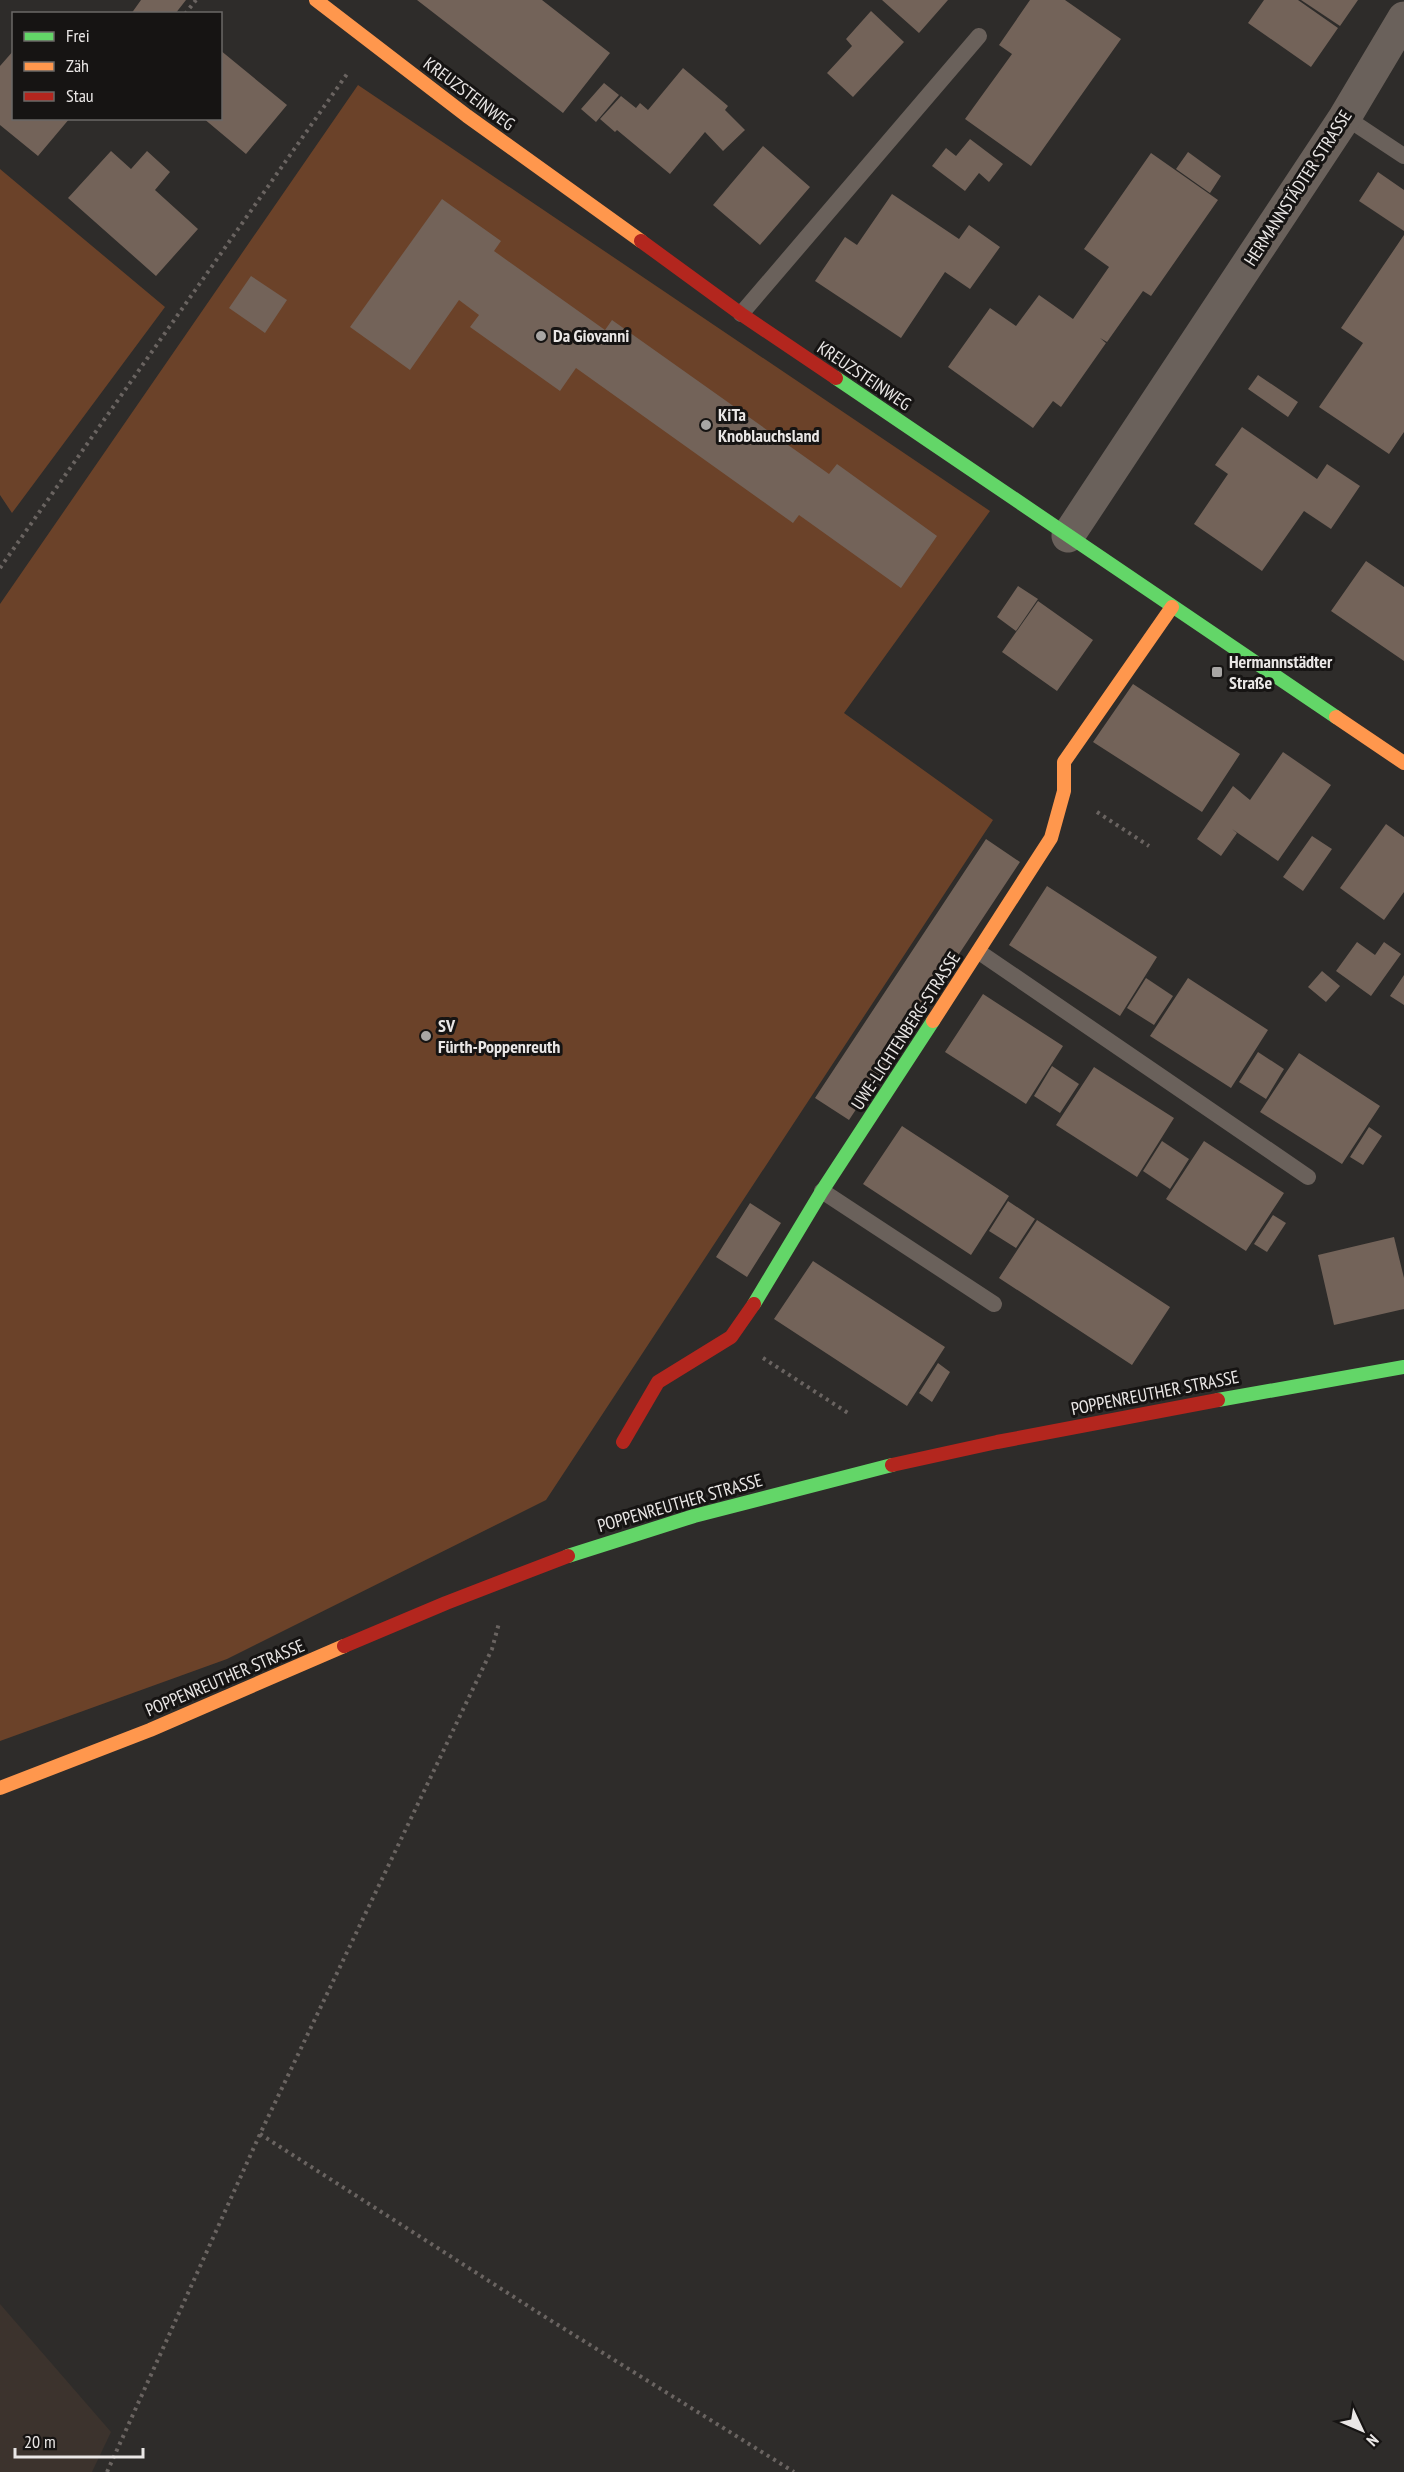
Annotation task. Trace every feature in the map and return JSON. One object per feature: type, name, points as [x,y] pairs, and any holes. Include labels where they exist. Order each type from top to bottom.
[{"type":"street","name":"KREUZSTEINWEG","points":[[316,0],[557,182],[741,314],[1404,763]]},
{"type":"street","name":"HERMANNSTÄDTER STRASSE","points":[[1068,536],[1345,117],[1404,18]]},
{"type":"street","name":"UWE-LICHTENBERG-STRASSE","points":[[623,1442],[658,1382],[731,1337],[768,1283],[822,1191],[1051,838],[1064,791],[1064,762],[1172,607]]},
{"type":"street","name":"POPPENREUTHER STRASSE","points":[[0,1788],[111,1746],[506,1580],[640,1533],[814,1484],[1151,1411],[1404,1367]]},
{"type":"lane","points":[[741,314],[979,36]]},
{"type":"lane","points":[[1345,117],[1404,156]]},
{"type":"lane","points":[[979,952],[1308,1177]]},
{"type":"lane","points":[[822,1191],[994,1305]]},
{"type":"path","points":[[187,12],[196,0]]},
{"type":"path","points":[[0,568],[370,42]]},
{"type":"path","points":[[1064,791],[1149,846]]},
{"type":"path","points":[[731,1337],[848,1413]]},
{"type":"path","points":[[107,2472],[260,2134],[492,1649],[503,1609],[506,1580]]},
{"type":"path","points":[[260,2134],[542,2315],[794,2472]]},
{"type":"shaded area","name":"SV Fürth-Poppenreuth","points":[[358,85],[990,511],[844,713],[993,820],[546,1500],[227,1659],[0,1741],[0,604]]},
{"type":"shaded area","points":[[0,169],[165,307],[12,513],[0,495]]},
{"type":"shaded area","points":[[0,2304],[111,2432],[92,2472],[0,2472]]},
{"type":"building","points":[[141,0],[186,0],[177,12],[132,12]]},
{"type":"building","points":[[417,0],[542,0],[610,53],[563,113]]},
{"type":"building","points":[[882,0],[948,0],[919,33]]},
{"type":"building","points":[[1030,0],[1065,0],[1121,39],[1031,166],[965,119],[1012,54],[999,45]]},
{"type":"building","points":[[1264,0],[1298,0],[1338,28],[1311,67],[1248,23]]},
{"type":"building","points":[[1301,0],[1358,0],[1340,26]]},
{"type":"building","points":[[871,11],[904,42],[853,97],[827,73],[852,46],[846,39]]},
{"type":"building","points":[[12,52],[12,120],[68,120],[38,156],[0,125],[0,66]]},
{"type":"building","points":[[222,52],[287,105],[246,154],[205,120],[222,120]]},
{"type":"building","points":[[683,68],[728,106],[725,110],[745,130],[723,151],[705,132],[670,174],[617,130],[615,132],[600,119],[621,96],[636,108],[640,103],[648,110]]},
{"type":"building","points":[[604,83],[619,95],[596,122],[581,109]]},
{"type":"building","points":[[970,139],[1003,164],[989,182],[979,173],[965,191],[932,166],[946,148],[956,156]]},
{"type":"building","points":[[763,146],[810,187],[760,245],[713,205]]},
{"type":"building","points":[[111,151],[131,169],[147,151],[170,172],[155,190],[198,229],[156,276],[68,198]]},
{"type":"building","points":[[1188,152],[1221,176],[1210,193],[1176,169]]},
{"type":"building","points":[[1151,153],[1218,200],[1151,296],[1143,291],[1107,342],[1100,338],[1106,343],[1061,407],[1053,401],[1033,428],[948,367],[990,308],[1016,326],[1039,295],[1073,319],[1109,267],[1084,249]]},
{"type":"building","points":[[1378,172],[1404,190],[1404,231],[1359,201]]},
{"type":"building","points":[[892,194],[959,239],[969,225],[1000,247],[970,289],[945,272],[901,338],[815,281],[845,237],[857,245]]},
{"type":"building","points":[[442,199],[501,241],[494,251],[605,330],[612,320],[829,474],[837,464],[937,536],[901,588],[799,515],[793,523],[576,368],[560,391],[470,327],[479,315],[459,300],[410,370],[350,327]]},
{"type":"building","points":[[1404,235],[1404,432],[1389,454],[1319,407],[1363,343],[1341,328]]},
{"type":"building","points":[[251,276],[287,300],[265,333],[229,308]]},
{"type":"building","points":[[1258,375],[1298,402],[1288,417],[1248,389]]},
{"type":"building","points":[[1242,427],[1317,479],[1327,464],[1360,486],[1331,529],[1304,511],[1262,571],[1194,524],[1228,474],[1215,465]]},
{"type":"building","points":[[1366,561],[1404,587],[1404,661],[1331,611]]},
{"type":"building","points":[[1018,586],[1038,599],[1016,631],[997,617]]},
{"type":"building","points":[[1038,601],[1093,640],[1057,691],[1002,652]]},
{"type":"building","points":[[1133,684],[1240,754],[1202,812],[1093,742]]},
{"type":"building","points":[[1283,752],[1331,785],[1278,861],[1232,829],[1237,833],[1221,856],[1197,839],[1233,786],[1250,800]]},
{"type":"building","points":[[1386,824],[1404,837],[1404,892],[1384,920],[1340,888]]},
{"type":"building","points":[[1312,836],[1332,849],[1303,891],[1283,877]]},
{"type":"building","points":[[986,839],[1020,862],[849,1120],[815,1098]]},
{"type":"building","points":[[1047,886],[1157,957],[1120,1016],[1009,945]]},
{"type":"building","points":[[1357,942],[1375,955],[1384,942],[1401,954],[1371,996],[1336,971]]},
{"type":"building","points":[[1322,971],[1340,986],[1326,1002],[1308,987]]},
{"type":"building","points":[[1404,975],[1404,1005],[1390,996]]},
{"type":"building","points":[[1146,978],[1173,996],[1154,1025],[1127,1008]]},
{"type":"building","points":[[1188,978],[1268,1030],[1231,1088],[1150,1036]]},
{"type":"building","points":[[983,994],[1063,1046],[1026,1104],[945,1052]]},
{"type":"building","points":[[1258,1052],[1284,1069],[1266,1099],[1239,1082]]},
{"type":"building","points":[[1299,1053],[1380,1106],[1342,1164],[1260,1112]]},
{"type":"building","points":[[1052,1066],[1079,1084],[1060,1113],[1034,1096]]},
{"type":"building","points":[[1094,1067],[1174,1118],[1137,1177],[1056,1125]]},
{"type":"building","points":[[902,1126],[1009,1196],[971,1255],[863,1184]]},
{"type":"building","points":[[1369,1127],[1382,1136],[1363,1165],[1350,1157]]},
{"type":"building","points":[[1162,1141],[1189,1159],[1170,1189],[1143,1171]]},
{"type":"building","points":[[1204,1141],[1284,1193],[1246,1251],[1166,1199]]},
{"type":"building","points":[[1008,1201],[1035,1219],[1016,1248],[989,1231]]},
{"type":"building","points":[[750,1203],[781,1223],[747,1277],[716,1257]]},
{"type":"building","points":[[1273,1215],[1286,1223],[1267,1252],[1254,1244]]},
{"type":"building","points":[[1037,1220],[1170,1307],[1132,1365],[999,1278]]},
{"type":"building","points":[[1394,1237],[1404,1278],[1404,1309],[1334,1325],[1318,1255]]},
{"type":"building","points":[[813,1261],[945,1347],[907,1406],[774,1319]]},
{"type":"building","points":[[938,1363],[950,1372],[932,1402],[919,1393]]},
{"type":"traffic: fast","points":[[836,378],[1336,717]]},
{"type":"traffic: fast","points":[[754,1304],[822,1191],[933,1021]]},
{"type":"traffic: fast","points":[[1218,1400],[1404,1367]]},
{"type":"traffic: fast","points":[[568,1556],[694,1516],[892,1465]]},
{"type":"traffic: slow","points":[[316,0],[467,116],[641,241]]},
{"type":"traffic: slow","points":[[933,1021],[1051,838],[1064,791],[1064,762],[1172,607]]},
{"type":"traffic: slow","points":[[1336,717],[1404,763]]},
{"type":"traffic: slow","points":[[0,1788],[150,1730],[344,1646]]},
{"type":"traffic: jam","points":[[641,241],[741,314],[836,378]]},
{"type":"traffic: jam","points":[[623,1442],[658,1382],[731,1337],[754,1304]]},
{"type":"traffic: jam","points":[[892,1465],[997,1442],[1218,1400]]},
{"type":"traffic: jam","points":[[344,1646],[446,1603],[568,1556]]},
{"type":"place","name":"Da Giovanni","points":[[541,336]]},
{"type":"place","name":"KiTa Knoblauchsland","points":[[706,425]]},
{"type":"place","name":"Hermannstädter Straße","points":[[1217,672]]},
{"type":"place","name":"SV Fürth-Poppenreuth","points":[[426,1036]]}]
